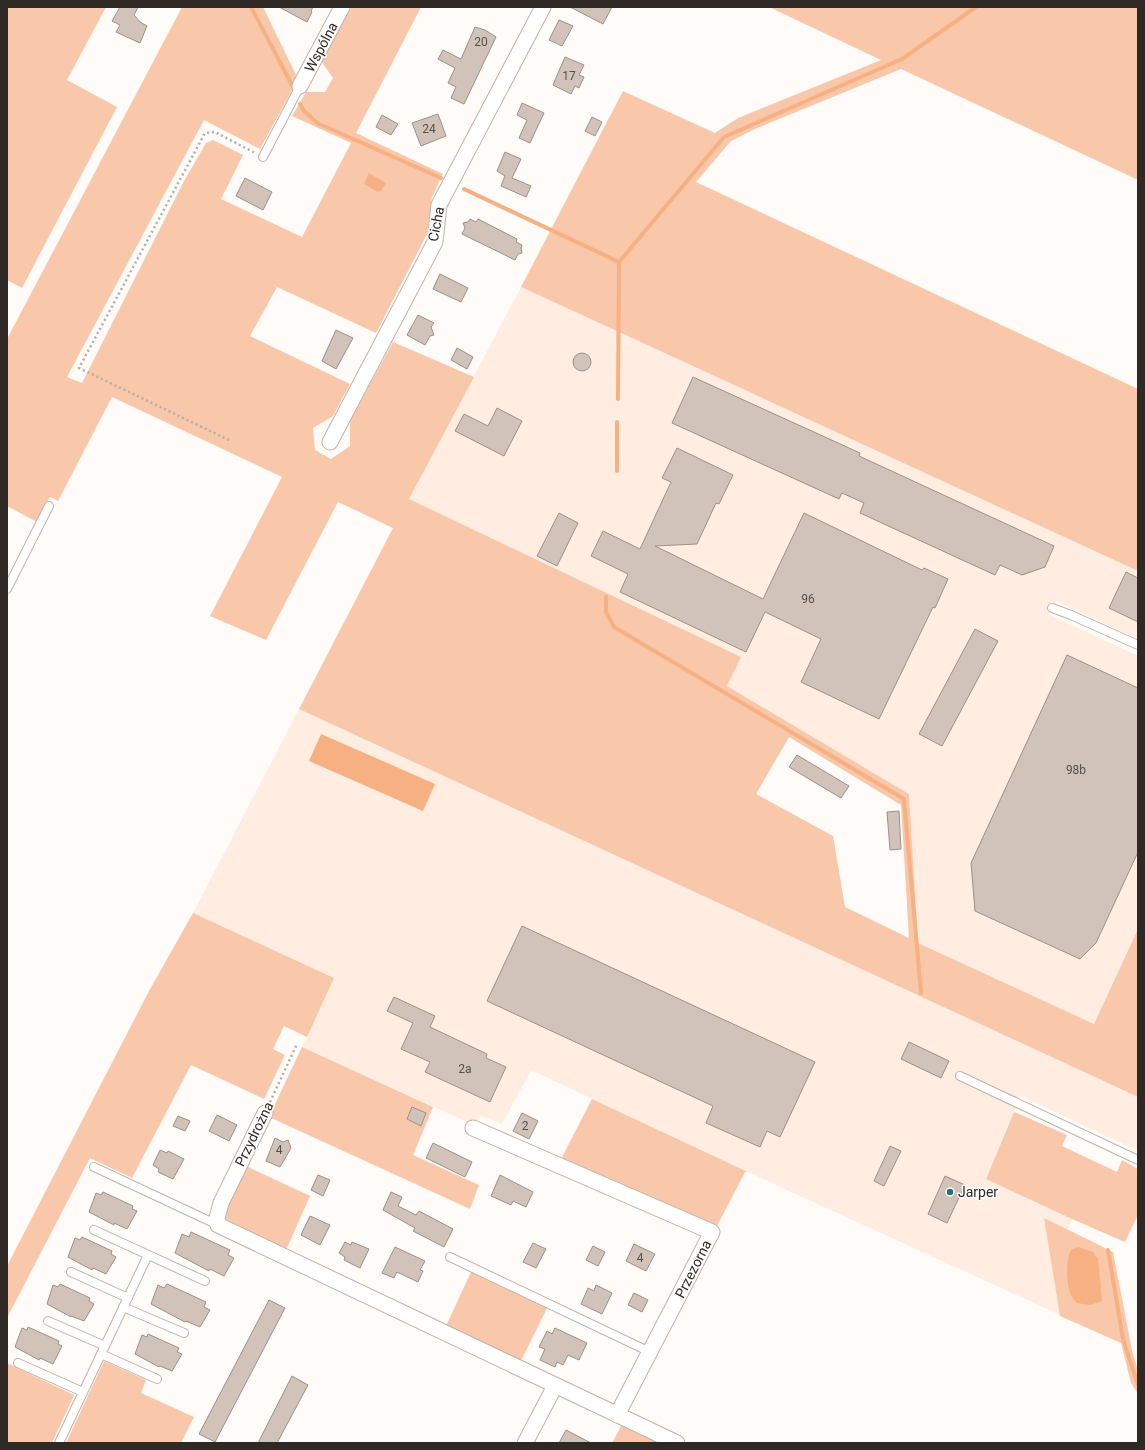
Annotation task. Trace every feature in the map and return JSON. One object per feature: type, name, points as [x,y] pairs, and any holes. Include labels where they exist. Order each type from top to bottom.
[{"type":"street","name":"Wspólna","points":[[300,86],[342,7]]},
{"type":"street","name":"Cicha","points":[[330,442],[435,242],[439,205],[543,7]]},
{"type":"street","name":"Przydrożna","points":[[218,1225],[217,1218],[220,1203],[265,1113]]},
{"type":"street","name":"Przezorna","points":[[473,1128],[712,1232],[617,1415]]},
{"type":"street","points":[[218,1225],[677,1443]]},
{"type":"street","points":[[525,1443],[555,1386]]},
{"type":"lane","points":[[263,157],[300,86]]},
{"type":"lane","points":[[7,589],[50,506]]},
{"type":"lane","points":[[1052,608],[1138,645]]},
{"type":"lane","points":[[960,1076],[1138,1160]]},
{"type":"lane","points":[[94,1167],[218,1225]]},
{"type":"lane","points":[[94,1230],[205,1281]]},
{"type":"lane","points":[[59,1443],[148,1255]]},
{"type":"lane","points":[[450,1257],[650,1352]]},
{"type":"lane","points":[[71,1272],[128,1298]]},
{"type":"lane","points":[[123,1307],[184,1334]]},
{"type":"lane","points":[[48,1320],[105,1346]]},
{"type":"lane","points":[[101,1354],[157,1379]]},
{"type":"lane","points":[[18,1363],[84,1392]]},
{"type":"path","points":[[229,440],[78,368],[205,133],[215,132],[263,157]]},
{"type":"path","name":"Przydrożna","points":[[265,1113],[297,1044]]},
{"type":"shaded area","points":[[7,7],[106,7],[67,80],[117,107],[22,288],[7,280]]},
{"type":"shaded area","points":[[182,7],[263,7],[298,79],[260,149],[204,120],[67,377],[82,383],[184,181],[206,143],[213,140],[243,155],[221,199],[302,237],[351,143],[292,116],[306,92],[325,92],[333,78],[321,61],[349,7],[421,7],[356,133],[443,174],[432,197],[427,234],[376,333],[277,287],[250,336],[350,384],[333,416],[313,428],[315,450],[331,459],[350,446],[350,421],[393,342],[474,377],[409,499],[741,657],[727,686],[909,794],[918,943],[1094,1024],[1138,929],[1138,1097],[299,709],[393,528],[338,502],[266,640],[210,616],[282,477],[112,397],[58,501],[50,497],[37,522],[7,506],[7,339]],"holes":[[[789,737],[901,805],[909,938],[845,907],[833,836],[756,794]]]},
{"type":"shaded area","points":[[769,7],[1138,7],[1138,180],[901,69],[755,129],[731,141],[696,182],[1138,389],[1138,571],[521,287],[623,91],[715,133],[738,118],[881,60]]},
{"type":"shaded area","points":[[369,173],[386,183],[381,191],[378,192],[364,184]]},
{"type":"shaded area","points":[[521,287],[1138,571],[1138,639],[1056,601],[1048,614],[1138,656],[1138,929],[1094,1024],[918,943],[909,794],[727,686],[741,657],[409,499]]},
{"type":"shaded area","points":[[299,709],[1138,1097],[1138,1151],[1021,1096],[986,1178],[1072,1219],[1068,1229],[1102,1246],[1121,1343],[748,1172],[531,1070],[502,1124],[481,1116],[474,1125],[302,1047],[334,978],[193,913]]},
{"type":"shaded area","points":[[321,734],[435,784],[423,811],[309,761]]},
{"type":"shaded area","points":[[193,913],[334,978],[307,1037],[284,1026],[273,1049],[285,1055],[264,1099],[191,1065],[132,1178],[90,1158],[7,1318],[7,1266],[149,991]]},
{"type":"shaded area","points":[[302,1047],[433,1107],[413,1155],[479,1185],[470,1209],[269,1117]]},
{"type":"shaded area","points":[[592,1099],[748,1172],[745,1172],[717,1226],[560,1161]]},
{"type":"shaded area","points":[[1014,1112],[1067,1135],[1062,1146],[1117,1172],[1122,1160],[1138,1169],[1138,1215],[1125,1242],[986,1179]]},
{"type":"shaded area","points":[[246,1166],[310,1196],[286,1250],[226,1222],[223,1213]]},
{"type":"shaded area","points":[[1044,1218],[1113,1252],[1132,1350],[1138,1371],[1138,1394],[1131,1383],[1121,1343],[1060,1316]]},
{"type":"shaded area","points":[[1078,1247],[1093,1252],[1098,1259],[1102,1301],[1090,1305],[1077,1303],[1073,1299],[1068,1286],[1067,1269],[1069,1255],[1071,1250]]},
{"type":"shaded area","points":[[471,1272],[547,1308],[521,1361],[446,1326]]},
{"type":"shaded area","points":[[104,1361],[146,1380],[141,1393],[194,1417],[181,1443],[66,1443]]},
{"type":"shaded area","points":[[7,1363],[74,1395],[52,1443],[7,1443]]},
{"type":"shaded area","points":[[622,1424],[662,1443],[612,1443]]},
{"type":"building","points":[[120,7],[138,7],[134,15],[140,22],[147,26],[140,43],[116,32],[120,25],[112,21]]},
{"type":"building","points":[[279,7],[313,7],[307,22]]},
{"type":"building","points":[[570,7],[612,7],[603,24]]},
{"type":"building","points":[[559,20],[573,26],[562,46],[549,40]]},
{"type":"building","points":[[475,27],[485,30],[496,37],[464,104],[451,98],[456,87],[448,83],[455,68],[438,59],[443,50],[461,59]]},
{"type":"building","points":[[565,57],[584,65],[579,75],[584,77],[579,88],[575,86],[571,94],[553,85]]},
{"type":"building","points":[[522,103],[544,113],[530,143],[519,138],[527,120],[517,115]]},
{"type":"building","points":[[438,114],[446,136],[421,146],[412,123]]},
{"type":"building","points":[[382,115],[398,124],[391,135],[376,127]]},
{"type":"building","points":[[592,117],[602,122],[595,136],[585,131]]},
{"type":"building","points":[[505,152],[521,159],[512,178],[531,186],[526,197],[501,186],[505,176],[497,171]]},
{"type":"building","points":[[245,178],[272,192],[263,210],[236,196]]},
{"type":"building","points":[[470,219],[476,222],[478,219],[517,239],[516,242],[522,245],[522,253],[518,254],[515,260],[462,234],[465,228],[463,223],[468,222]]},
{"type":"building","points":[[440,274],[468,288],[461,302],[433,289]]},
{"type":"building","points":[[418,315],[434,323],[431,327],[434,335],[430,336],[425,345],[407,335]]},
{"type":"building","points":[[336,330],[353,338],[336,369],[322,361]]},
{"type":"building","points":[[457,348],[473,357],[467,369],[451,360]]},
{"type":"building","points":[[582,353],[588,356],[591,362],[588,368],[582,371],[576,368],[573,362],[576,356]]},
{"type":"building","points":[[693,377],[860,453],[859,456],[1054,546],[1045,567],[1022,575],[1000,565],[995,575],[860,513],[864,503],[842,493],[839,499],[672,423]]},
{"type":"building","points":[[497,408],[522,421],[504,456],[455,431],[464,414],[488,426]]},
{"type":"building","points":[[677,448],[733,475],[719,504],[716,503],[697,544],[655,546],[763,599],[804,513],[922,570],[924,568],[948,579],[879,719],[801,682],[821,639],[765,612],[746,652],[620,592],[628,574],[591,556],[603,531],[640,549],[671,482],[662,478]]},
{"type":"building","points":[[559,513],[578,523],[557,566],[537,556]]},
{"type":"building","points":[[1126,572],[1138,578],[1138,622],[1109,608]]},
{"type":"building","points":[[975,629],[998,641],[942,746],[919,734]]},
{"type":"building","points":[[1067,655],[1138,688],[1138,852],[1096,943],[1080,959],[975,911],[971,863]]},
{"type":"building","points":[[797,755],[849,786],[841,798],[789,767]]},
{"type":"building","points":[[899,811],[901,849],[890,850],[887,812]]},
{"type":"building","points":[[522,926],[815,1062],[780,1137],[767,1131],[760,1147],[706,1123],[713,1106],[487,1001]]},
{"type":"building","points":[[394,997],[435,1016],[430,1027],[487,1054],[486,1058],[506,1067],[490,1102],[425,1072],[430,1062],[401,1049],[413,1023],[387,1011]]},
{"type":"building","points":[[909,1042],[949,1061],[941,1078],[901,1059]]},
{"type":"building","points":[[412,1107],[426,1113],[421,1126],[407,1119]]},
{"type":"building","points":[[522,1113],[538,1121],[529,1139],[513,1131]]},
{"type":"building","points":[[217,1115],[237,1125],[229,1141],[209,1131]]},
{"type":"building","points":[[178,1116],[190,1121],[185,1131],[173,1126]]},
{"type":"building","points":[[275,1138],[283,1142],[288,1140],[291,1148],[280,1167],[266,1161]]},
{"type":"building","points":[[433,1143],[472,1162],[465,1177],[426,1158]]},
{"type":"building","points":[[890,1146],[901,1151],[884,1186],[874,1181]]},
{"type":"building","points":[[160,1150],[167,1153],[168,1151],[184,1159],[173,1179],[158,1172],[159,1169],[153,1165]]},
{"type":"building","points":[[318,1175],[330,1180],[323,1196],[311,1190]]},
{"type":"building","points":[[500,1175],[533,1192],[526,1207],[513,1201],[511,1205],[491,1196]]},
{"type":"building","points":[[945,1176],[965,1185],[947,1223],[928,1214]]},
{"type":"building","points":[[103,1192],[133,1206],[132,1209],[137,1211],[127,1229],[114,1223],[114,1225],[89,1212],[96,1193],[101,1195]]},
{"type":"building","points":[[391,1192],[402,1197],[398,1206],[416,1215],[419,1211],[453,1229],[444,1247],[413,1231],[415,1228],[383,1210]]},
{"type":"building","points":[[310,1216],[330,1225],[320,1245],[301,1235]]},
{"type":"building","points":[[191,1232],[230,1250],[228,1255],[234,1258],[224,1276],[210,1269],[209,1271],[175,1253],[182,1234],[189,1237]]},
{"type":"building","points":[[82,1237],[112,1251],[111,1254],[116,1257],[106,1274],[93,1268],[92,1270],[68,1257],[75,1238],[80,1240]]},
{"type":"building","points":[[345,1242],[351,1245],[352,1242],[369,1249],[360,1268],[344,1260],[345,1257],[339,1253]]},
{"type":"building","points":[[533,1243],[546,1249],[536,1268],[523,1262]]},
{"type":"building","points":[[634,1244],[655,1254],[646,1271],[626,1261]]},
{"type":"building","points":[[593,1246],[605,1252],[598,1266],[586,1260]]},
{"type":"building","points":[[395,1247],[425,1261],[420,1270],[423,1271],[418,1282],[397,1272],[394,1278],[382,1273]]},
{"type":"building","points":[[60,1284],[90,1298],[89,1301],[94,1304],[84,1321],[71,1317],[47,1304],[53,1285],[58,1287]]},
{"type":"building","points":[[167,1284],[206,1302],[204,1307],[210,1310],[200,1327],[186,1321],[185,1322],[151,1304],[158,1285],[164,1288]]},
{"type":"building","points":[[596,1285],[612,1293],[602,1314],[581,1304],[588,1288],[594,1291]]},
{"type":"building","points":[[634,1293],[648,1300],[642,1312],[628,1305]]},
{"type":"building","points":[[269,1300],[285,1308],[215,1442],[199,1434]]},
{"type":"building","points":[[28,1327],[59,1341],[58,1344],[62,1346],[53,1364],[40,1358],[39,1360],[15,1347],[22,1328],[27,1330]]},
{"type":"building","points":[[555,1328],[587,1343],[579,1360],[568,1355],[563,1365],[557,1362],[555,1367],[540,1360],[545,1349],[539,1347],[547,1331],[552,1334]]},
{"type":"building","points":[[148,1334],[179,1348],[177,1352],[182,1354],[172,1371],[160,1366],[159,1367],[135,1354],[142,1335],[147,1337]]},
{"type":"building","points":[[292,1376],[308,1385],[277,1443],[258,1443]]},
{"type":"building","points":[[566,1430],[591,1443],[559,1443]]},
{"type":"waterway","points":[[251,7],[294,89]]},
{"type":"waterway","points":[[618,399],[619,262],[724,137],[902,59],[976,7]]},
{"type":"waterway","points":[[300,104],[304,111],[317,123],[441,178]]},
{"type":"waterway","points":[[464,189],[619,262]]},
{"type":"waterway","points":[[617,422],[617,471]]},
{"type":"waterway","points":[[606,597],[606,612],[614,627],[904,799],[921,993]]},
{"type":"waterway","points":[[1108,1250],[1123,1339],[1138,1385]]},
{"type":"place","name":"Jarper","points":[[950,1192]]}]
